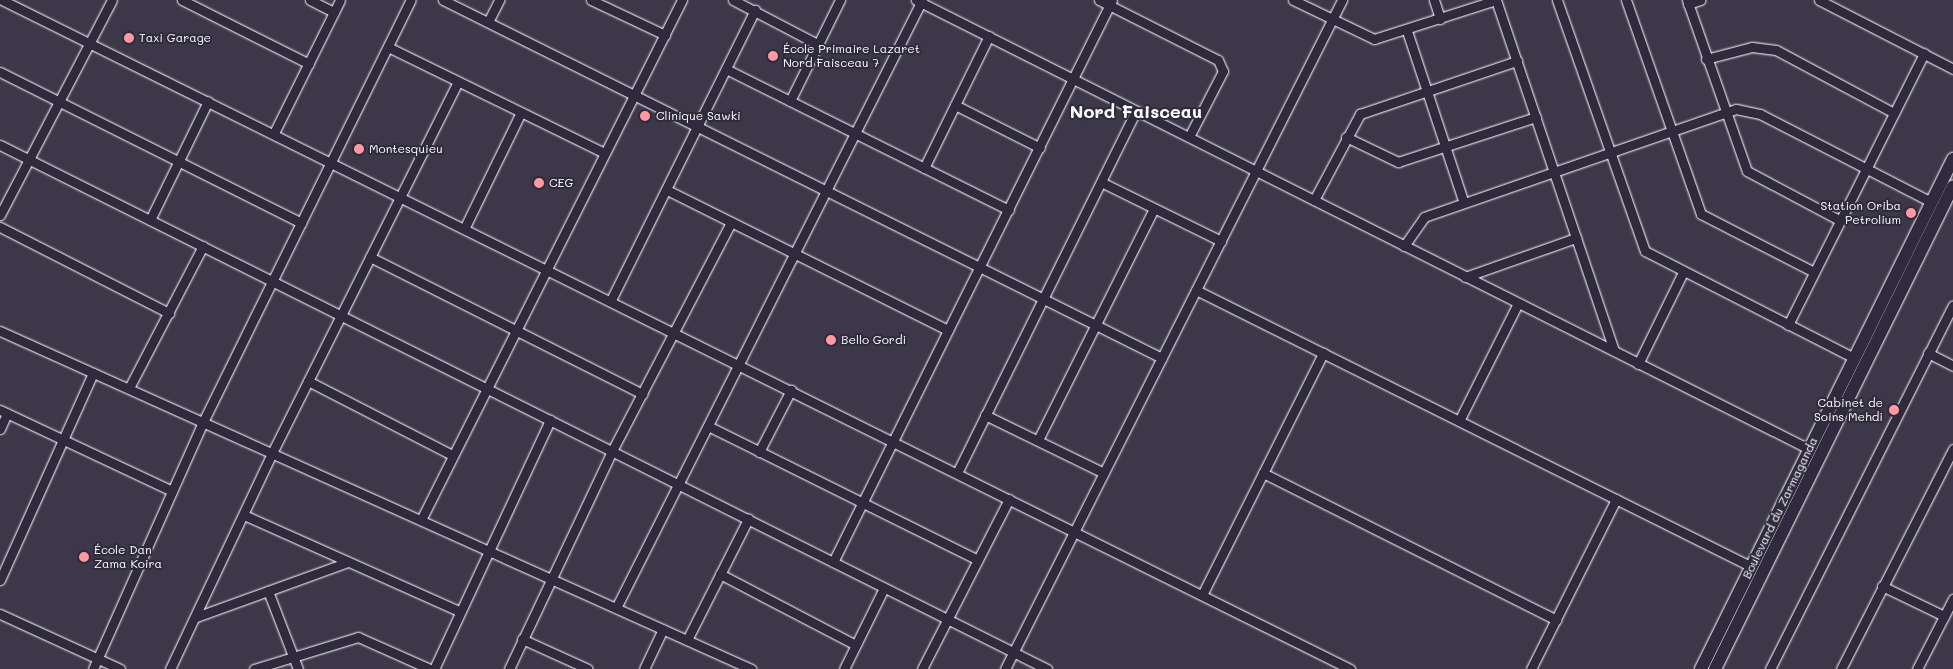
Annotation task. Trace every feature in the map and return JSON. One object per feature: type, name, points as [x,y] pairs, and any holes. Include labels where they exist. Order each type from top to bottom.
[{"type":"main road","name":"Boulevard du Zarmaganda","points":[[1701,669],[1750,566],[1953,159]]},
{"type":"main road","name":"Boulevard du Zarmaganda","points":[[1715,669],[1953,186]]},
{"type":"street","points":[[2,0],[465,227],[1350,669]]},
{"type":"street","points":[[0,215],[112,0]]},
{"type":"street","points":[[182,0],[309,64]]},
{"type":"street","points":[[310,0],[334,12]]},
{"type":"street","points":[[274,133],[340,0]]},
{"type":"street","points":[[93,669],[204,422],[411,0]]},
{"type":"street","points":[[443,0],[1042,300],[1162,358]]},
{"type":"street","points":[[488,22],[499,0]]},
{"type":"street","points":[[590,0],[665,35]]},
{"type":"street","points":[[421,520],[514,330],[682,0]]},
{"type":"street","points":[[733,0],[818,44]]},
{"type":"street","points":[[790,101],[840,0]]},
{"type":"street","points":[[1099,0],[1111,3],[1222,65],[1189,137]]},
{"type":"street","points":[[1293,0],[1374,39],[1407,31],[1496,0],[1614,352]]},
{"type":"street","points":[[1005,669],[1342,0]]},
{"type":"street","points":[[1434,0],[1440,19]]},
{"type":"street","points":[[1557,0],[1609,154],[1645,251],[1854,358]]},
{"type":"street","points":[[1626,0],[1670,134],[1701,214],[1814,272]]},
{"type":"street","points":[[1700,0],[1688,2],[1725,114],[1747,171],[1840,221]]},
{"type":"street","points":[[1819,0],[1837,4],[1953,69]]},
{"type":"street","points":[[616,608],[920,1],[1808,450]]},
{"type":"street","points":[[832,562],[1111,3]]},
{"type":"street","points":[[611,300],[754,10]]},
{"type":"street","points":[[1407,31],[1464,203]]},
{"type":"street","points":[[924,168],[989,36]]},
{"type":"street","points":[[1706,59],[1752,47],[1776,50],[1894,113]]},
{"type":"street","points":[[388,48],[520,114],[604,153]]},
{"type":"street","points":[[1788,325],[1924,53]]},
{"type":"street","points":[[1314,200],[1360,114],[1517,61]]},
{"type":"street","points":[[726,69],[1009,210]]},
{"type":"street","points":[[0,72],[301,223]]},
{"type":"street","points":[[170,669],[272,453],[457,83]]},
{"type":"street","points":[[150,220],[208,100]]},
{"type":"street","points":[[955,105],[1040,148]]},
{"type":"street","points":[[1404,246],[1424,217],[1725,114],[1748,109],[1868,167],[1931,202]]},
{"type":"street","points":[[957,472],[1136,111]]},
{"type":"street","points":[[465,227],[520,114]]},
{"type":"street","points":[[1346,137],[1398,162],[1536,117]]},
{"type":"street","points":[[0,145],[1047,669]]},
{"type":"street","points":[[1101,182],[1221,241]]},
{"type":"street","points":[[666,190],[948,330]]},
{"type":"street","points":[[0,196],[10,197]]},
{"type":"street","points":[[1038,440],[1154,208]]},
{"type":"street","points":[[508,669],[549,578],[612,451],[731,222]]},
{"type":"street","points":[[0,227],[169,313]]},
{"type":"street","points":[[1465,276],[1576,238]]},
{"type":"street","points":[[129,388],[203,246]]},
{"type":"street","points":[[370,257],[642,394]]},
{"type":"street","points":[[1638,364],[1683,272]]},
{"type":"street","points":[[1196,290],[1750,566]]},
{"type":"street","points":[[1460,421],[1518,303]]},
{"type":"street","points":[[1770,669],[1953,305]]},
{"type":"street","points":[[0,331],[663,629],[735,666],[751,669]]},
{"type":"street","points":[[1202,595],[1323,353]]},
{"type":"street","points":[[1928,353],[1953,366]]},
{"type":"street","points":[[0,580],[93,373]]},
{"type":"street","points":[[308,382],[452,455]]},
{"type":"street","points":[[759,452],[791,390]]},
{"type":"street","points":[[0,429],[3,412],[172,491]]},
{"type":"street","points":[[986,415],[1104,473]]},
{"type":"street","points":[[434,669],[486,549],[550,420]]},
{"type":"street","points":[[708,426],[978,560]]},
{"type":"street","points":[[1841,669],[1953,450]]},
{"type":"street","points":[[1263,473],[1556,620]]},
{"type":"street","points":[[922,669],[1009,499]]},
{"type":"street","points":[[1531,669],[1616,499]]},
{"type":"street","points":[[244,515],[459,610]]},
{"type":"street","points":[[686,640],[748,520]]},
{"type":"street","points":[[196,617],[348,562]]},
{"type":"street","points":[[720,574],[856,645]]},
{"type":"street","points":[[1882,586],[1944,616]]},
{"type":"street","points":[[844,669],[884,588]]},
{"type":"street","points":[[268,591],[298,669]]},
{"type":"street","points":[[1917,669],[1953,599]]},
{"type":"street","points":[[0,614],[120,669]]},
{"type":"street","points":[[644,669],[663,629]]},
{"type":"street","points":[[254,669],[291,654],[358,637],[430,669]]},
{"type":"street","points":[[522,639],[588,669]]},
{"type":"place","name":"Taxi Garage","points":[[129,38]]},
{"type":"place","name":"École Primaire Lazaret Nord Faisceau 7","points":[[773,56]]},
{"type":"place","name":"Clinique Sawki","points":[[645,116]]},
{"type":"place","name":"Montesquieu","points":[[359,149]]},
{"type":"place","name":"CEG","points":[[539,183]]},
{"type":"place","name":"Station Oriba Petrolium","points":[[1911,213]]},
{"type":"place","name":"Bello Gordi","points":[[831,340]]},
{"type":"place","name":"Cabinet de Soins Mehdi","points":[[1894,410]]},
{"type":"place","name":"École Dan Zama Koira","points":[[84,557]]},
{"type":"district","name":"Nord Faisceau","points":[[1136,111]]}]
